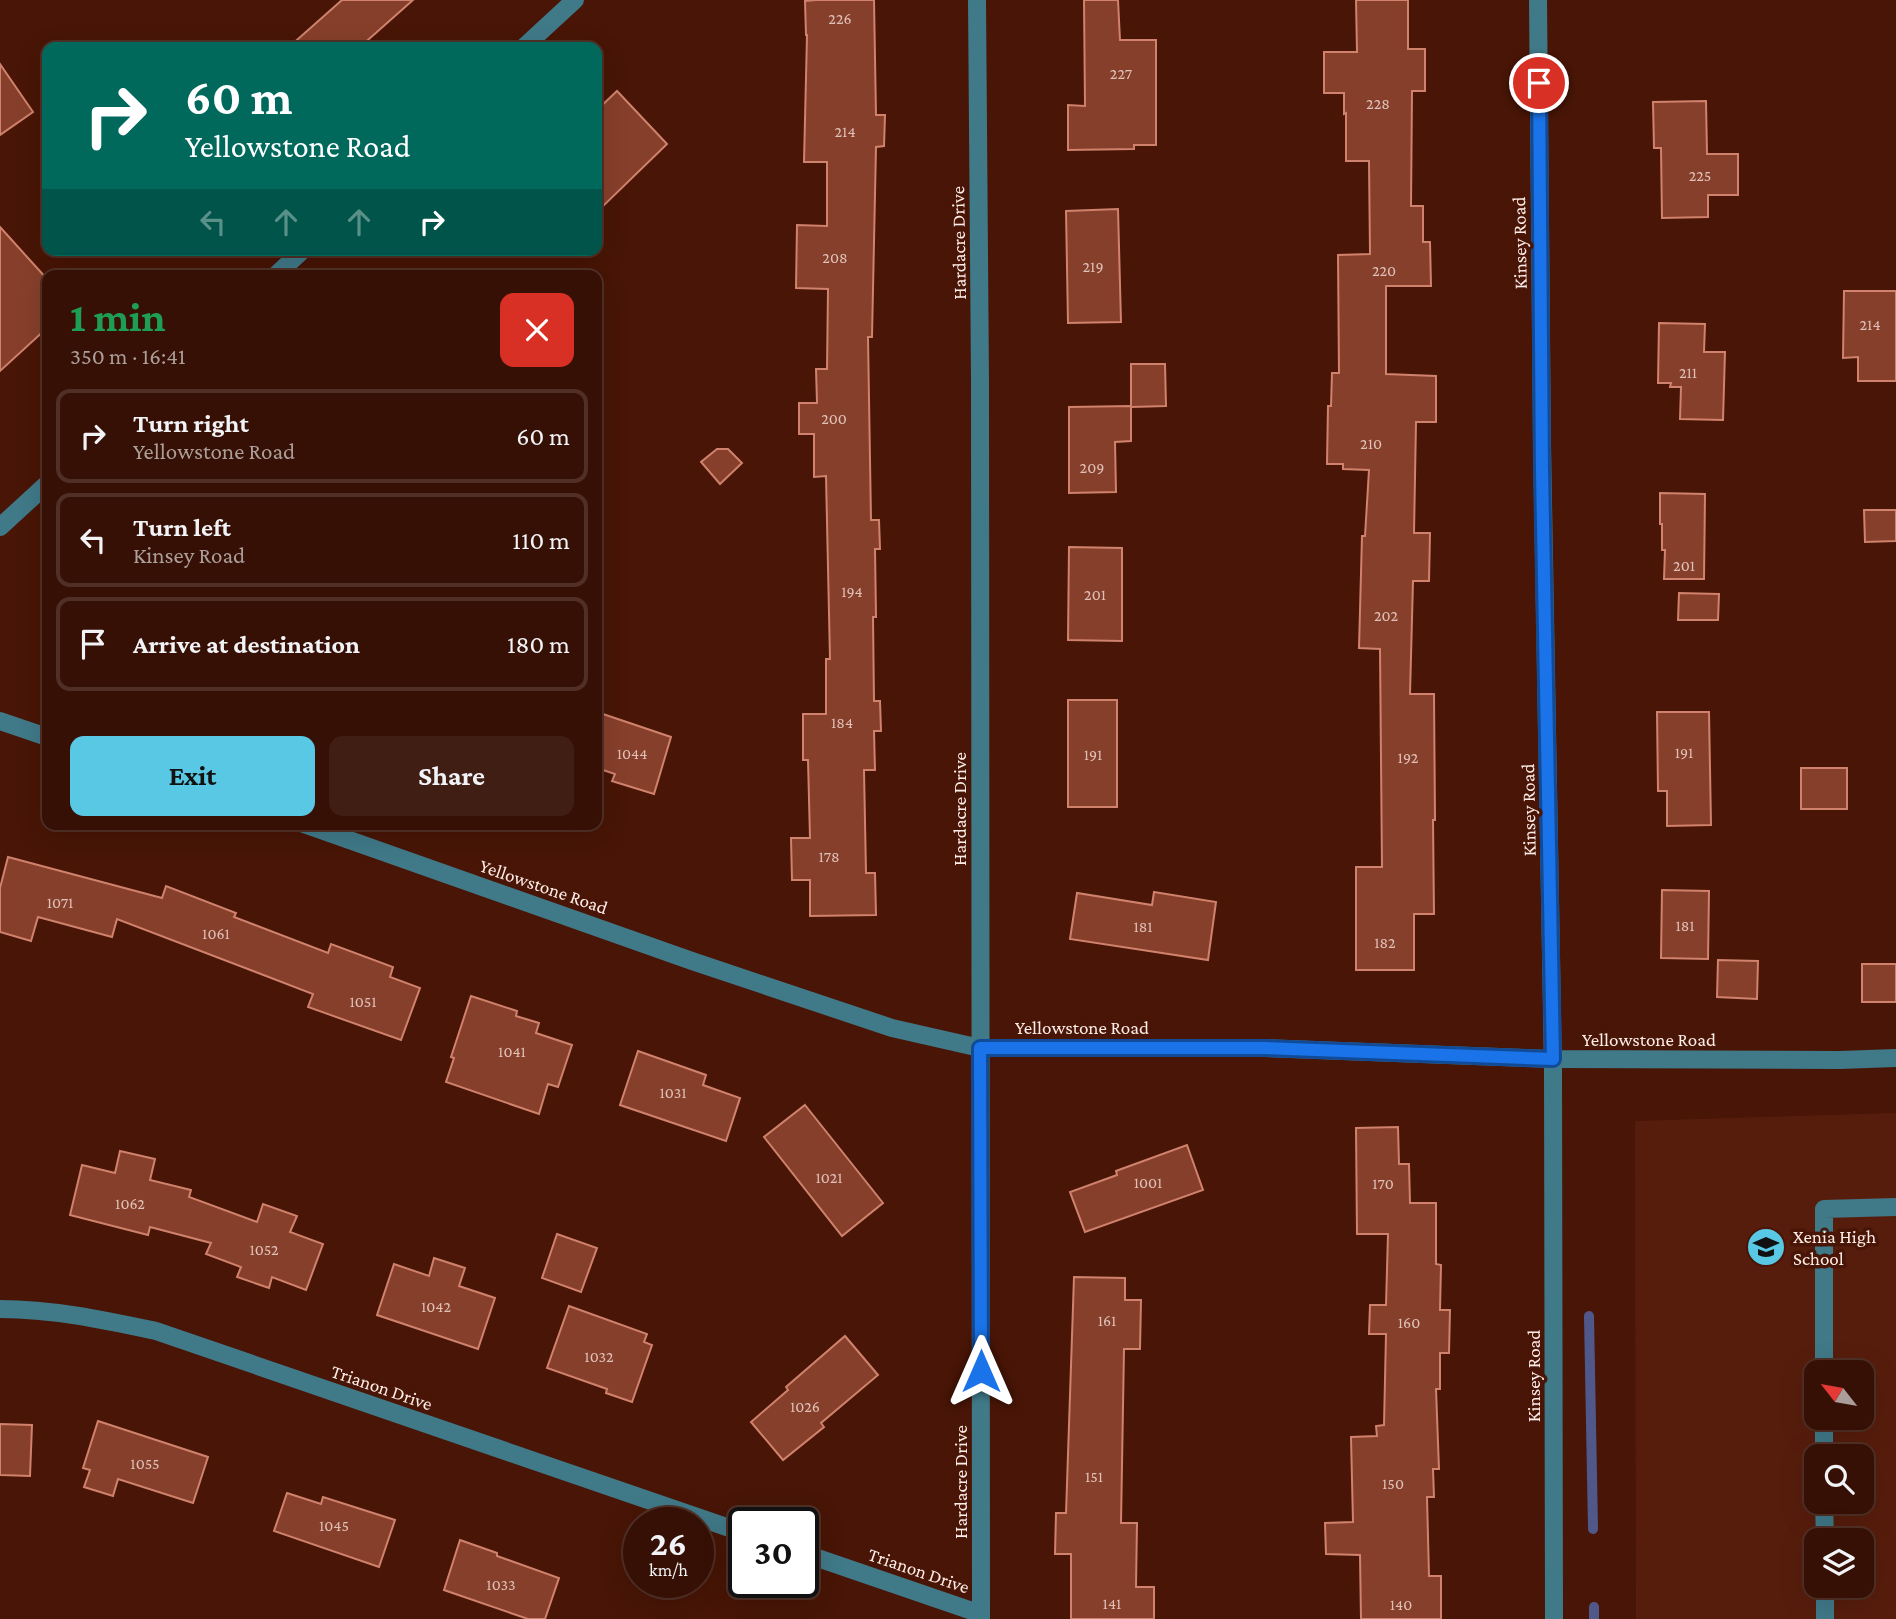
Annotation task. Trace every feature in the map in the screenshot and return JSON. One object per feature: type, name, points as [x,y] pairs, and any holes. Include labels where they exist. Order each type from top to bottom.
[{"type":"street","points":[[529,42],[575,0]]},
{"type":"street","name":"Hardacre Drive","points":[[977,0],[981,1616]]},
{"type":"street","name":"Kinsey Road","points":[[1538,0],[1542,471],[1553,1059],[1554,1619]]},
{"type":"street","points":[[281,270],[297,256]]},
{"type":"street","points":[[0,527],[42,489]]},
{"type":"street","points":[[0,721],[42,735]]},
{"type":"street","name":"Yellowstone Road","points":[[321,830],[692,961],[883,1025],[980,1048],[1265,1048],[1553,1059],[1896,1058]]},
{"type":"street","points":[[1824,1360],[1824,1209],[1896,1207]]},
{"type":"street","name":"Trianon Drive","points":[[0,1309],[31,1309],[82,1315],[156,1331],[728,1528]]},
{"type":"street","name":"Trianon Drive","points":[[819,1559],[981,1616]]},
{"type":"street","points":[[1825,1598],[1825,1619]]},
{"type":"shaded area","name":"Xenia High School","points":[[1896,1113],[1896,1619],[1636,1619],[1635,1121]]},
{"type":"building","points":[[342,0],[413,0],[366,42],[295,42]]},
{"type":"building","points":[[874,0],[876,115],[885,115],[884,146],[876,147],[872,337],[868,337],[871,520],[879,520],[880,549],[875,549],[874,701],[880,701],[881,731],[874,731],[875,770],[864,770],[866,873],[875,873],[876,915],[810,916],[810,880],[792,880],[791,838],[810,838],[808,760],[803,760],[803,714],[826,714],[826,659],[830,659],[826,476],[814,477],[814,434],[799,434],[799,403],[817,403],[816,369],[827,369],[828,289],[796,288],[797,225],[827,226],[827,162],[804,162],[807,35],[805,1]]},
{"type":"building","points":[[1084,0],[1118,0],[1120,40],[1156,40],[1156,145],[1134,145],[1134,149],[1068,150],[1068,105],[1085,106]]},
{"type":"building","points":[[1356,0],[1408,0],[1408,49],[1425,49],[1425,91],[1412,91],[1411,206],[1423,206],[1423,242],[1430,242],[1431,286],[1386,286],[1386,374],[1436,376],[1436,422],[1416,422],[1414,533],[1430,533],[1429,581],[1413,581],[1410,694],[1434,694],[1435,820],[1434,914],[1414,914],[1414,970],[1356,970],[1356,867],[1382,867],[1380,649],[1359,648],[1362,536],[1365,536],[1369,470],[1343,469],[1343,464],[1327,464],[1328,406],[1331,406],[1332,373],[1339,373],[1338,255],[1370,254],[1369,161],[1346,161],[1344,93],[1324,93],[1324,52],[1357,52]]},
{"type":"building","points":[[0,64],[33,112],[0,135]]},
{"type":"building","points":[[617,91],[667,144],[602,207],[602,105]]},
{"type":"building","points":[[1706,101],[1707,154],[1738,154],[1738,195],[1708,195],[1708,217],[1662,218],[1661,148],[1654,148],[1653,102]]},
{"type":"building","points":[[1118,209],[1121,322],[1068,323],[1066,211]]},
{"type":"building","points":[[0,227],[42,273],[42,333],[0,371]]},
{"type":"building","points":[[1844,291],[1896,291],[1896,381],[1858,381],[1858,357],[1843,358]]},
{"type":"building","points":[[1659,323],[1705,324],[1704,352],[1725,352],[1723,420],[1680,419],[1681,387],[1670,387],[1671,383],[1658,383]]},
{"type":"building","points":[[1131,364],[1165,364],[1166,406],[1131,407]]},
{"type":"building","points":[[1131,406],[1131,441],[1115,442],[1116,492],[1069,493],[1069,407]]},
{"type":"building","points":[[717,449],[728,449],[742,463],[720,484],[701,462]]},
{"type":"building","points":[[1660,493],[1705,494],[1704,579],[1664,579],[1665,550],[1662,550]]},
{"type":"building","points":[[1864,510],[1896,510],[1896,541],[1865,542]]},
{"type":"building","points":[[1069,547],[1122,548],[1122,641],[1068,640]]},
{"type":"building","points":[[1679,593],[1719,594],[1718,620],[1678,620]]},
{"type":"building","points":[[1068,700],[1117,700],[1117,807],[1068,807]]},
{"type":"building","points":[[1657,712],[1709,712],[1711,825],[1667,826],[1667,791],[1658,791]]},
{"type":"building","points":[[602,714],[671,737],[654,794],[612,781],[615,774],[602,770]]},
{"type":"building","points":[[1801,768],[1847,768],[1847,809],[1801,809]]},
{"type":"building","points":[[8,857],[162,898],[166,886],[236,913],[234,917],[328,953],[331,944],[393,967],[390,977],[420,988],[401,1040],[308,1007],[313,994],[117,919],[112,937],[38,917],[31,941],[0,932],[0,888]]},
{"type":"building","points":[[1662,890],[1709,891],[1708,959],[1661,958]]},
{"type":"building","points":[[1154,892],[1216,902],[1208,960],[1070,939],[1077,893],[1152,905]]},
{"type":"building","points":[[1718,960],[1758,961],[1757,999],[1717,997]]},
{"type":"building","points":[[1862,964],[1896,964],[1896,1002],[1862,1002]]},
{"type":"building","points":[[471,996],[517,1011],[516,1016],[539,1023],[536,1033],[572,1045],[558,1087],[548,1084],[539,1114],[446,1082],[454,1058],[451,1057]]},
{"type":"building","points":[[638,1051],[706,1075],[703,1085],[740,1098],[726,1141],[620,1105]]},
{"type":"building","points":[[805,1105],[883,1203],[842,1236],[764,1137]]},
{"type":"building","points":[[1398,1127],[1399,1164],[1409,1164],[1410,1203],[1436,1203],[1436,1264],[1441,1265],[1440,1310],[1450,1310],[1449,1353],[1440,1353],[1440,1389],[1436,1389],[1439,1469],[1433,1469],[1434,1497],[1427,1497],[1429,1576],[1441,1576],[1441,1619],[1361,1619],[1360,1555],[1326,1554],[1325,1523],[1353,1522],[1351,1437],[1377,1436],[1376,1426],[1384,1425],[1386,1334],[1369,1334],[1370,1305],[1386,1305],[1388,1234],[1357,1234],[1356,1128]]},
{"type":"building","points":[[1187,1145],[1203,1190],[1085,1232],[1070,1192],[1117,1175],[1116,1171]]},
{"type":"building","points":[[120,1151],[155,1159],[150,1180],[191,1190],[189,1197],[257,1222],[263,1204],[297,1216],[290,1232],[323,1244],[306,1290],[272,1277],[269,1288],[237,1277],[241,1267],[206,1254],[211,1243],[150,1227],[148,1235],[70,1215],[82,1165],[115,1173]]},
{"type":"building","points":[[557,1234],[597,1248],[581,1292],[542,1278]]},
{"type":"building","points":[[434,1258],[465,1268],[459,1286],[495,1298],[478,1349],[377,1315],[394,1264],[429,1276]]},
{"type":"building","points":[[1074,1277],[1125,1278],[1125,1300],[1141,1300],[1140,1349],[1124,1349],[1121,1523],[1137,1523],[1136,1587],[1154,1587],[1154,1619],[1071,1619],[1071,1554],[1055,1554],[1056,1513],[1066,1513]]},
{"type":"building","points":[[569,1306],[647,1334],[644,1342],[652,1345],[632,1402],[606,1393],[607,1389],[547,1368]]},
{"type":"building","points":[[845,1336],[878,1375],[821,1423],[824,1427],[783,1460],[751,1422],[788,1390],[786,1387]]},
{"type":"building","points":[[98,1421],[208,1457],[193,1503],[118,1479],[113,1496],[84,1487],[90,1470],[83,1468]]},
{"type":"building","points":[[0,1424],[32,1425],[30,1476],[0,1475]]},
{"type":"building","points":[[287,1493],[321,1504],[323,1497],[395,1520],[379,1567],[274,1531]]},
{"type":"building","points":[[460,1540],[559,1578],[545,1619],[528,1619],[444,1590]]},
{"type":"waterway","points":[[1589,1316],[1593,1529]]},
{"type":"waterway","points":[[1594,1607],[1594,1619]]},
{"type":"place","name":"Xenia High School","points":[[1766,1247]]},
{"type":"route","points":[[981,1371],[980,1048],[1265,1048],[1553,1059],[1542,471],[1539,83]]}]
